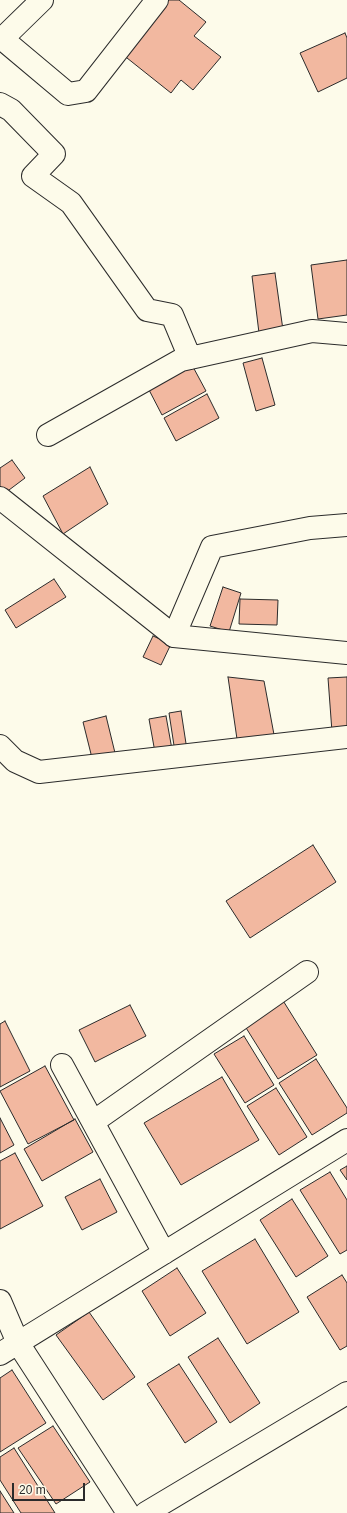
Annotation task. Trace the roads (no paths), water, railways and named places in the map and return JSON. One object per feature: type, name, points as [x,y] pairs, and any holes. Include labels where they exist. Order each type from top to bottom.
[{"type":"street","points":[[42,0],[1,38],[68,94],[86,91],[157,0]]},
{"type":"street","points":[[0,104],[11,110],[54,154],[33,176],[71,203],[147,310],[172,315],[190,358]]},
{"type":"street","points":[[48,435],[181,360],[312,331],[347,334]]},
{"type":"street","points":[[0,498],[174,636],[347,653]]},
{"type":"street","points":[[174,636],[212,547],[310,528],[347,525]]},
{"type":"street","points":[[0,746],[15,761],[39,772],[347,737]]},
{"type":"street","points":[[93,1122],[307,972]]},
{"type":"street","points":[[62,1065],[164,1253]]},
{"type":"street","points":[[9,1349],[347,1140]]},
{"type":"street","points":[[0,1301],[9,1349],[128,1513]]},
{"type":"street","points":[[146,1513],[347,1393]]}]
